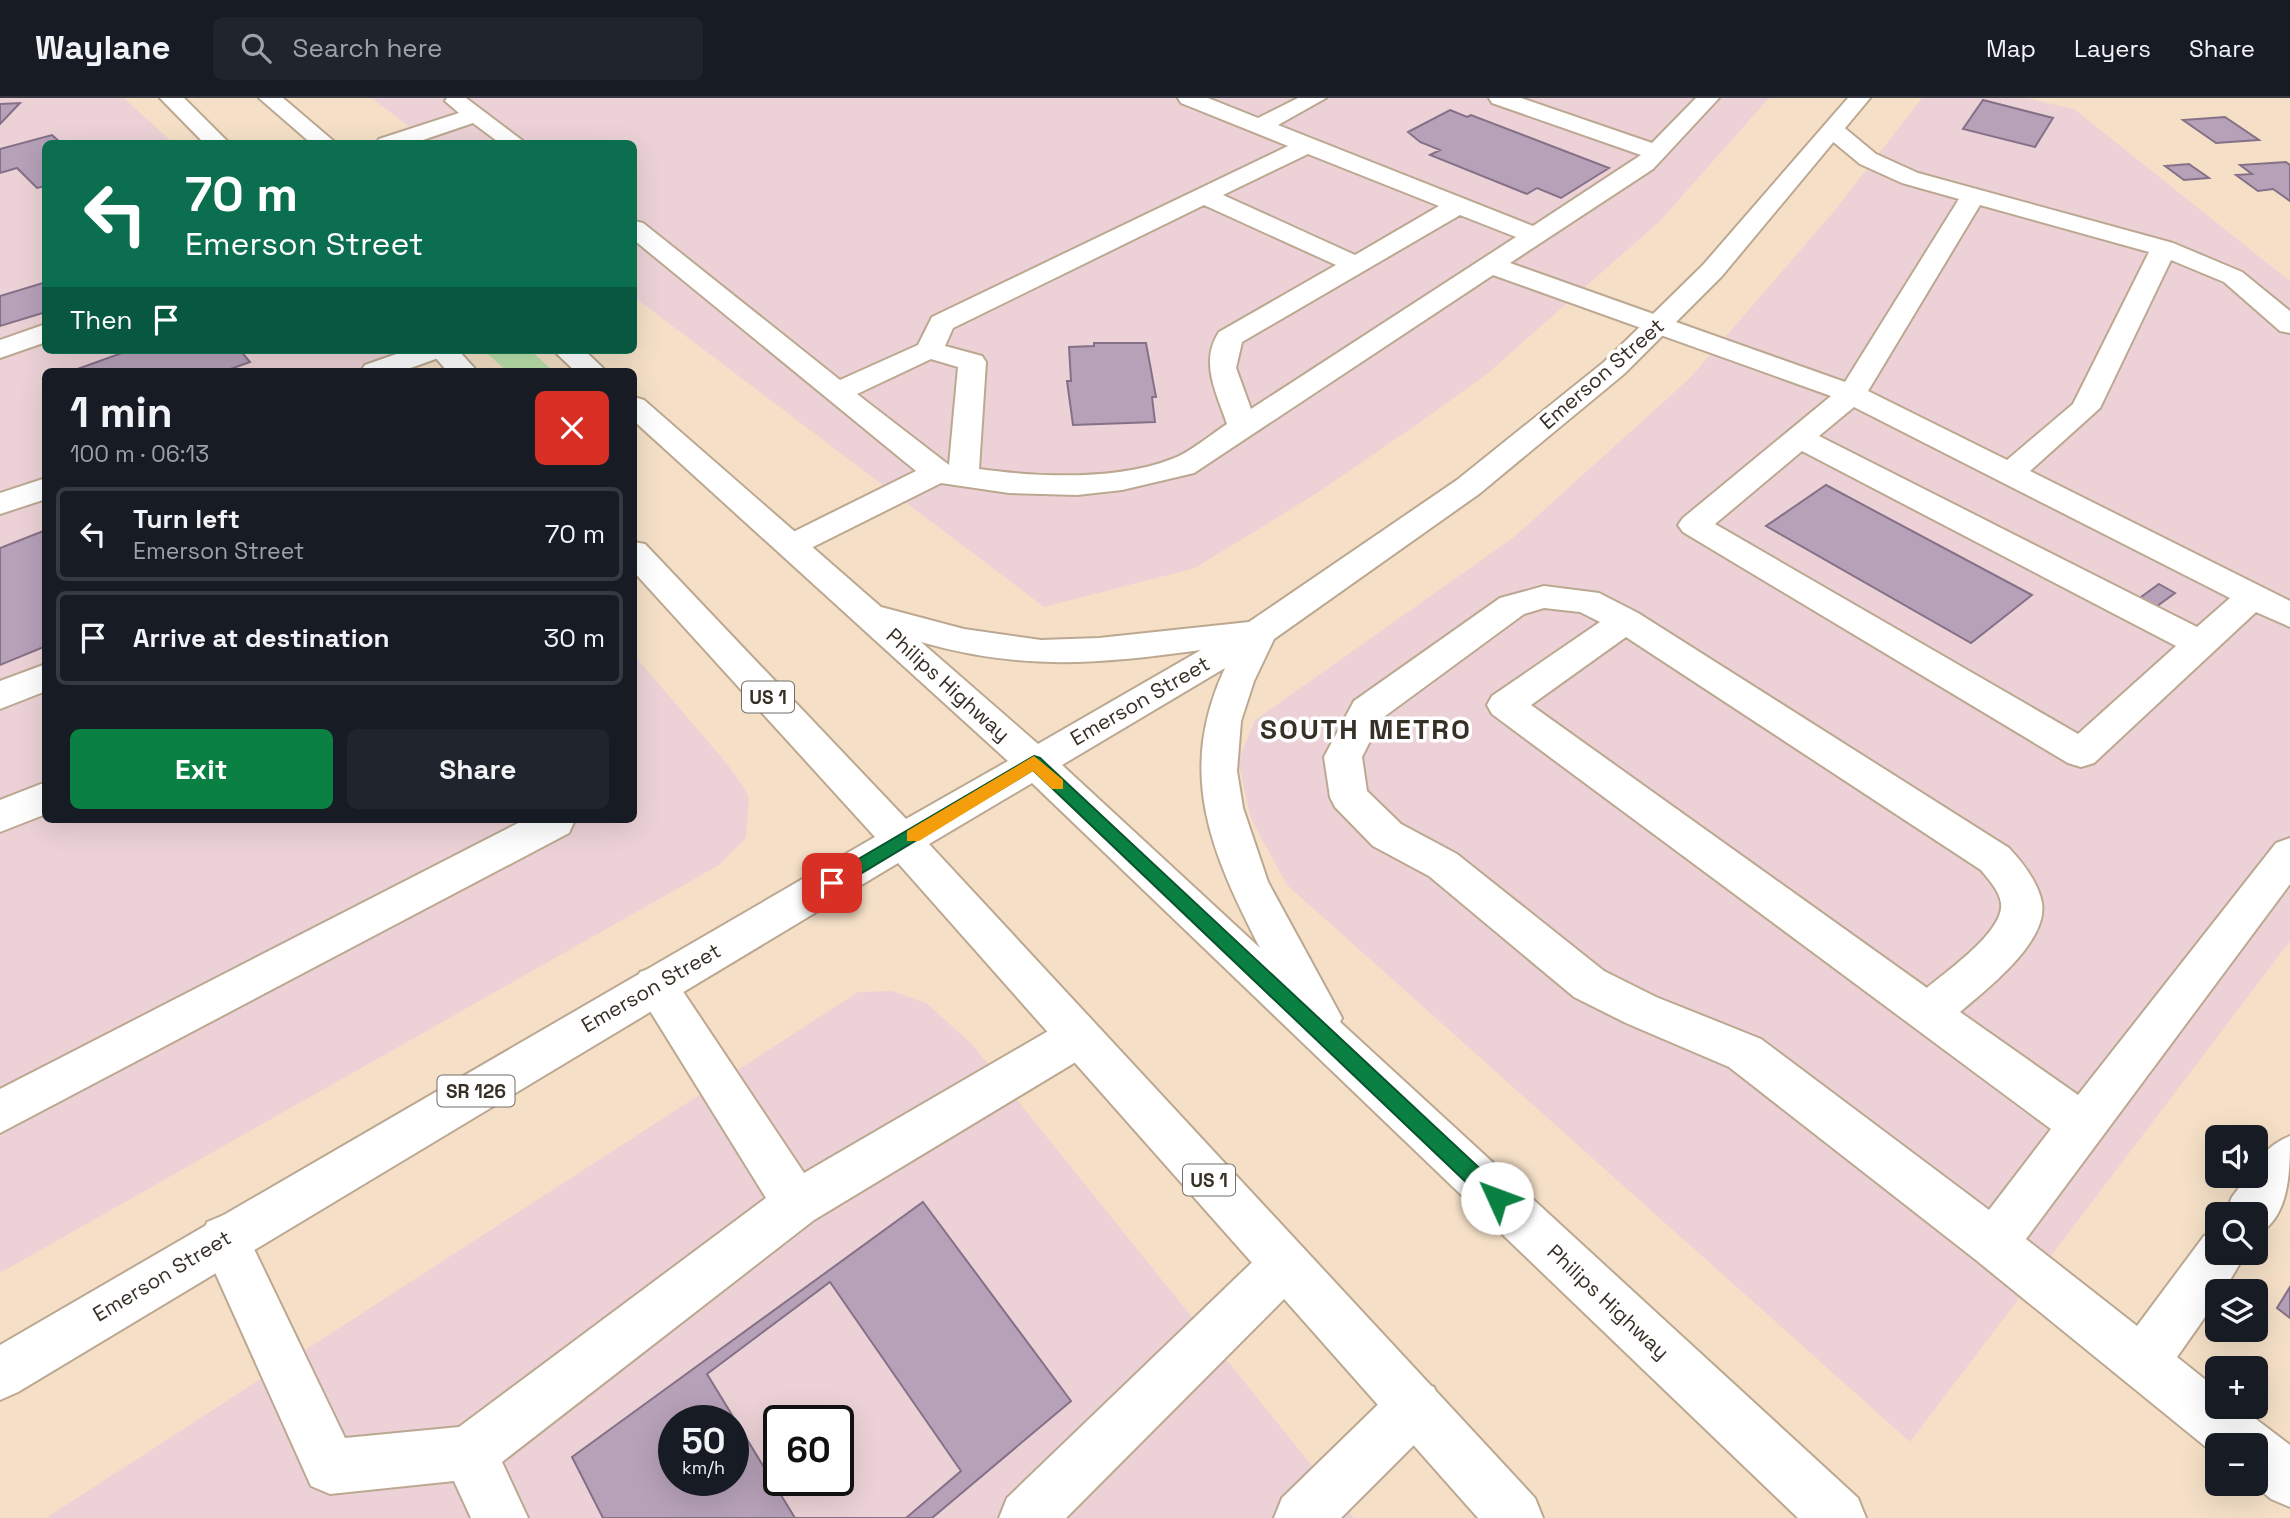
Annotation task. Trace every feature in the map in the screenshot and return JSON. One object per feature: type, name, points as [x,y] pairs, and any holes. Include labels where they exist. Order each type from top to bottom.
[{"type":"main road","points":[[171,98],[215,140]]},
{"type":"main road","points":[[270,98],[321,140]]},
{"type":"main road","points":[[452,98],[510,140]]},
{"type":"main road","points":[[1189,98],[1535,236]]},
{"type":"main road","points":[[1259,126],[1315,98]]},
{"type":"main road","points":[[1500,98],[1656,152]]},
{"type":"main road","points":[[637,230],[838,392],[950,475],[1009,483],[1077,485],[1122,480],[1183,466],[1243,427],[1645,164],[1708,98]]},
{"type":"main road","name":"Emerson Street","points":[[0,1374],[655,985],[1261,631],[1357,566],[1478,477],[1581,395],[1658,326],[1727,256],[1859,98]]},
{"type":"main road","points":[[399,140],[476,115]]},
{"type":"main road","points":[[1833,130],[1856,150],[1895,173],[2164,248],[2233,277],[2290,325]]},
{"type":"main road","points":[[929,351],[942,323],[1308,145]]},
{"type":"main road","points":[[1975,195],[1852,394],[1694,525],[2081,753],[2253,596]]},
{"type":"main road","points":[[1205,196],[1356,265]]},
{"type":"main road","points":[[1243,427],[1222,368],[1229,338],[1459,205]]},
{"type":"main road","points":[[2010,473],[2085,408],[2164,248]]},
{"type":"main road","points":[[1490,265],[1852,394],[2290,615]]},
{"type":"main road","points":[[0,351],[42,334]]},
{"type":"main road","points":[[838,392],[929,351],[972,362],[950,475]]},
{"type":"main road","points":[[383,368],[423,354]]},
{"type":"main road","points":[[447,354],[460,368]]},
{"type":"main road","points":[[571,354],[588,368]]},
{"type":"main road","name":"Philips Highway","points":[[637,409],[1034,762],[1838,1518]]},
{"type":"main road","points":[[1799,438],[2201,644]]},
{"type":"main road","points":[[792,545],[950,475]]},
{"type":"main road","points":[[0,504],[42,489]]},
{"type":"main road","name":"US 1","points":[[637,555],[903,842],[1515,1518]]},
{"type":"main road","points":[[1928,1013],[2014,935],[2022,911],[2016,884],[1996,859],[1626,621],[1587,601],[1544,597],[1513,606],[1367,709],[1343,757],[1349,797],[1387,835],[1443,865],[1589,984],[1641,1010],[1745,1053],[1993,1243],[2231,1433]]},
{"type":"main road","points":[[868,613],[944,638],[1017,650],[1103,648],[1261,631]]},
{"type":"main road","points":[[1626,621],[1505,705],[2082,1125]]},
{"type":"main road","points":[[1261,631],[1230,692],[1220,734],[1219,778],[1222,801],[1248,878],[1336,1047]]},
{"type":"main road","points":[[0,696],[42,678]]},
{"type":"main road","points":[[0,817],[42,799]]},
{"type":"main road","points":[[0,1112],[553,823]]},
{"type":"main road","points":[[1993,1243],[2290,855]]},
{"type":"main road","points":[[655,985],[797,1204]]},
{"type":"main road","points":[[224,1239],[330,1467],[469,1453],[797,1204],[1079,1037]]},
{"type":"main road","points":[[2258,1202],[2290,1158]]},
{"type":"main road","points":[[1027,1518],[1285,1264]]},
{"type":"main road","points":[[2142,1362],[2212,1265]]},
{"type":"main road","points":[[1302,1518],[1415,1406]]},
{"type":"main road","points":[[469,1453],[500,1518]]},
{"type":"main road","points":[[2268,1462],[2290,1480]]},
{"type":"shaded area","points":[[0,98],[124,98],[170,140],[42,140],[42,354],[400,354],[416,368],[42,368],[42,823],[637,823],[637,659],[728,765],[749,796],[746,838],[719,865],[0,1273]]},
{"type":"shaded area","points":[[371,98],[1769,98],[1660,221],[1487,374],[1419,423],[1317,493],[1195,568],[1044,607],[637,299],[637,140],[427,140]]},
{"type":"shaded area","points":[[1922,98],[2025,98],[2074,109],[2290,281],[2290,941],[1910,1442],[1287,885],[1251,819],[1238,761],[1255,720],[1514,537],[1690,378],[1835,210]]},
{"type":"shaded area","points":[[892,991],[926,1003],[971,1043],[1354,1518],[46,1518],[858,992]]},
{"type":"green space","points":[[488,354],[534,354],[550,368],[504,368]]},
{"type":"building","points":[[1983,100],[2053,118],[2035,147],[1963,129]]},
{"type":"building","points":[[20,103],[0,124],[0,104]]},
{"type":"building","points":[[1450,110],[1467,117],[1471,115],[1609,168],[1561,198],[1537,188],[1527,194],[1430,155],[1440,150],[1420,142],[1408,132]]},
{"type":"building","points":[[2225,117],[2259,140],[2216,143],[2183,120]]},
{"type":"building","points":[[52,135],[58,140],[42,140],[42,187],[37,188],[17,168],[0,173],[0,149]]},
{"type":"building","points":[[2286,162],[2290,165],[2290,201],[2273,189],[2258,191],[2236,175],[2252,174],[2240,165]]},
{"type":"building","points":[[2189,164],[2209,178],[2184,180],[2165,166]]},
{"type":"building","points":[[42,283],[42,313],[0,326],[0,296]]},
{"type":"building","points":[[1094,343],[1146,343],[1156,397],[1152,397],[1155,422],[1073,425],[1067,381],[1071,381],[1069,347],[1094,346]]},
{"type":"building","points":[[119,354],[243,354],[250,362],[233,368],[80,368]]},
{"type":"building","points":[[1826,485],[2032,595],[1971,643],[1766,526]]},
{"type":"building","points":[[42,532],[42,648],[0,665],[0,548]]},
{"type":"building","points":[[2159,584],[2175,593],[2153,609],[2137,600]]},
{"type":"building","points":[[923,1202],[1071,1401],[932,1518],[603,1518],[572,1457]]},
{"type":"building","points":[[830,1282],[961,1471],[906,1518],[795,1518],[782,1496],[854,1496],[854,1405],[763,1405],[763,1466],[749,1443],[749,1405],[726,1405],[707,1374]]},
{"type":"building","points":[[2290,1287],[2290,1318],[2277,1308]]},
{"type":"slow traffic","points":[[913,836],[1034,762],[1058,785]]},
{"type":"district","name":"SOUTH METRO","points":[[1366,729]]},
{"type":"route","points":[[832,883],[1034,762],[1497,1198]]}]
